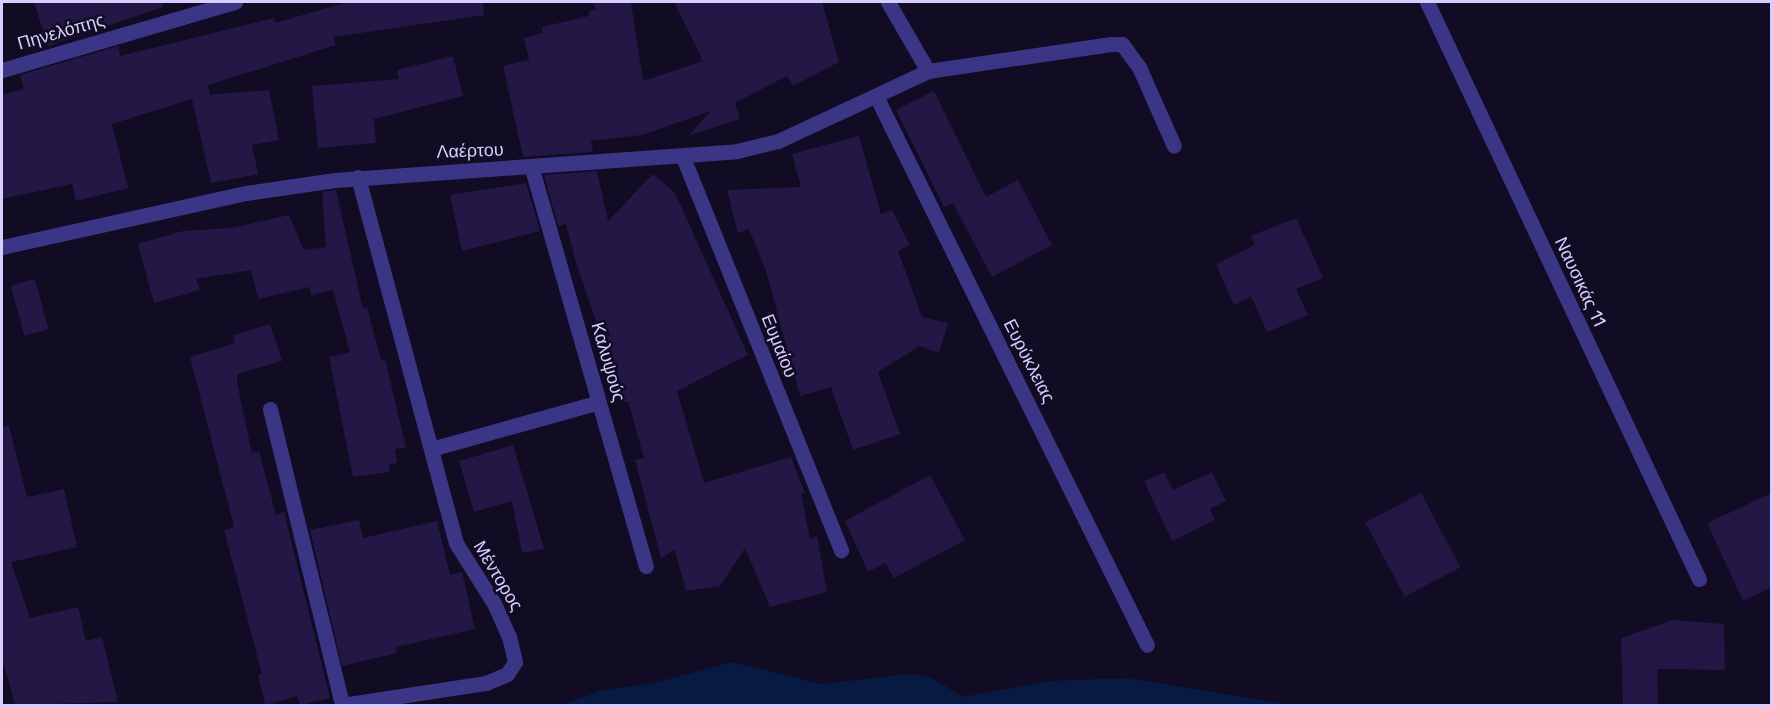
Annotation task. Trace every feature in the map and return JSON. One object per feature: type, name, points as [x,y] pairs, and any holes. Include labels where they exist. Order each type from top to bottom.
[{"type":"street","name":"Πηνελόπης","points":[[2,70],[235,2]]},
{"type":"street","points":[[888,2],[928,71]]},
{"type":"street","name":"Ναυσικάς 11","points":[[1427,2],[1699,579]]},
{"type":"street","name":"Λαέρτου","points":[[2,247],[246,193],[358,177],[532,169],[683,156],[778,141],[928,71],[1122,44],[1139,67],[1174,146]]},
{"type":"street","name":"Ευρύκλειας","points":[[876,96],[1147,645]]},
{"type":"street","name":"Ευμαίου","points":[[683,156],[842,550]]},
{"type":"street","name":"Καλυψούς","points":[[532,169],[646,566]]},
{"type":"street","name":"Μέντορος","points":[[270,409],[342,705],[494,681],[515,662],[495,605],[456,543],[358,177]]},
{"type":"street","points":[[431,449],[599,402]]},
{"type":"water","points":[[732,662],[821,684],[910,674],[932,678],[963,697],[1048,681],[1126,678],[1294,705],[560,705],[603,690],[654,683]]},
{"type":"building","points":[[34,2],[162,2],[163,7],[48,46]]},
{"type":"building","points":[[348,2],[483,2],[484,15],[333,37],[336,45],[208,85],[210,94],[205,95],[269,90],[279,140],[252,145],[258,174],[211,183],[192,99],[112,124],[128,188],[76,201],[72,184],[2,199],[2,95],[24,89],[20,75],[118,46],[120,56],[274,18],[275,23]]},
{"type":"building","points":[[593,2],[631,2],[643,81],[703,61],[674,2],[822,2],[839,62],[793,86],[787,76],[735,103],[740,119],[688,136],[711,111],[642,135],[591,141],[593,152],[523,157],[503,66],[529,60],[524,38],[543,33],[542,27],[589,16],[589,11],[596,10]]},
{"type":"building","points":[[453,56],[463,96],[374,119],[376,143],[318,148],[312,86],[399,79],[397,70]]},
{"type":"building","points":[[934,91],[986,197],[1018,180],[1052,245],[992,277],[953,203],[944,207],[896,110]]},
{"type":"building","points":[[859,136],[881,214],[892,210],[910,245],[898,251],[922,317],[948,323],[939,353],[920,346],[878,372],[900,434],[853,450],[831,387],[800,396],[766,271],[749,229],[738,233],[727,190],[801,187],[792,154]]},
{"type":"building","points":[[597,171],[608,221],[653,174],[675,193],[748,355],[677,391],[704,483],[791,457],[805,493],[801,494],[810,539],[817,536],[827,592],[770,607],[745,548],[720,586],[686,591],[675,550],[661,558],[635,460],[644,458],[628,401],[624,402],[575,260],[566,224],[558,226],[544,175]]},
{"type":"building","points":[[526,183],[540,231],[462,251],[450,195]]},
{"type":"building","points":[[336,190],[363,309],[367,308],[381,360],[385,359],[406,448],[395,449],[397,463],[389,464],[390,472],[353,477],[329,357],[350,352],[333,290],[311,295],[309,287],[258,299],[251,270],[196,279],[200,290],[154,303],[138,244],[183,231],[231,228],[289,215],[304,250],[326,247],[322,192]]},
{"type":"building","points":[[1296,218],[1323,278],[1296,289],[1308,315],[1267,332],[1251,296],[1234,305],[1216,264],[1255,245],[1250,236]]},
{"type":"building","points":[[35,279],[48,329],[24,336],[11,285]]},
{"type":"building","points":[[270,324],[282,361],[237,374],[237,383],[252,453],[259,451],[276,515],[284,512],[330,698],[300,705],[297,696],[265,705],[258,675],[262,674],[224,530],[234,527],[190,357],[235,343],[233,335]]},
{"type":"building","points":[[9,426],[27,497],[64,489],[77,547],[11,562],[30,618],[78,607],[86,641],[102,637],[118,702],[15,705],[2,657],[2,427]]},
{"type":"building","points":[[513,445],[544,549],[522,553],[512,501],[474,512],[459,461]]},
{"type":"building","points":[[1164,472],[1173,490],[1212,472],[1226,501],[1210,509],[1215,520],[1172,541],[1144,481]]},
{"type":"building","points":[[930,475],[965,540],[894,578],[885,563],[868,572],[845,521]]},
{"type":"building","points":[[1421,493],[1460,567],[1405,597],[1365,523]]},
{"type":"building","points":[[1772,493],[1772,587],[1743,601],[1707,523]]},
{"type":"building","points":[[359,520],[363,538],[437,521],[450,575],[462,572],[475,629],[396,647],[397,653],[342,666],[310,530]]},
{"type":"building","points":[[1673,620],[1724,624],[1725,670],[1657,669],[1658,705],[1623,705],[1621,638]]}]
